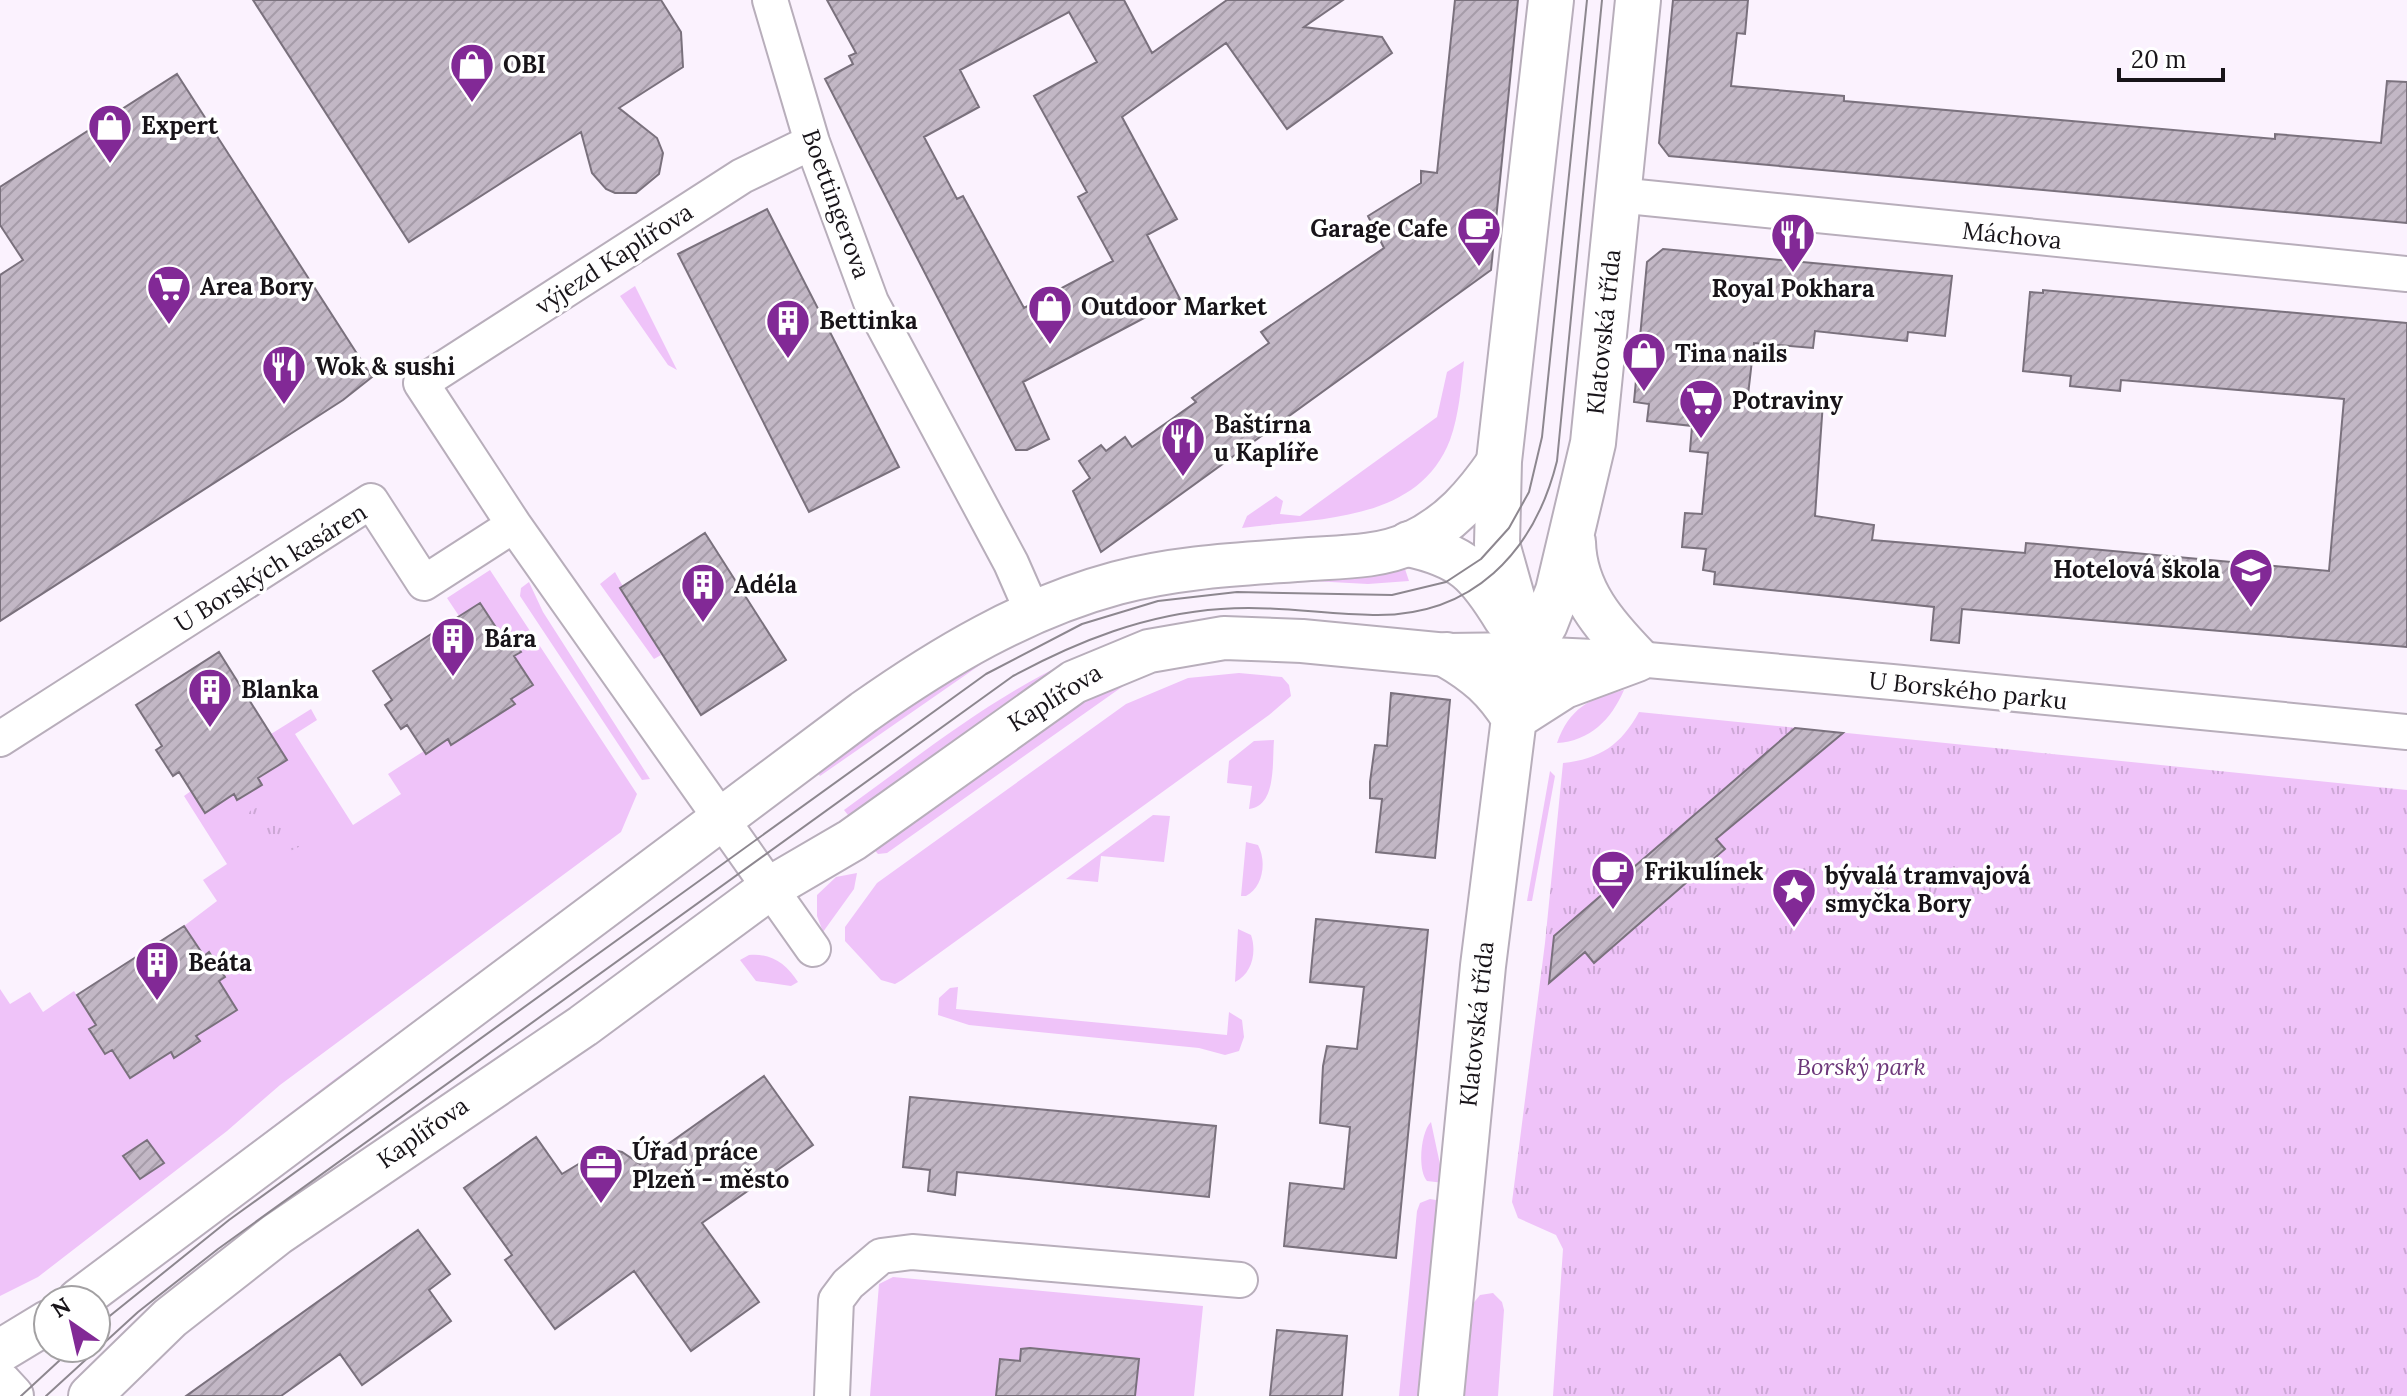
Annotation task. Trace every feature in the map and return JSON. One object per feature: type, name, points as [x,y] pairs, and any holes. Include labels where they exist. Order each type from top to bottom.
[{"type":"main road","name":"Klatovská třída","points":[[1528,654],[1497,544],[1499,461],[1551,0]]},
{"type":"main road","name":"Klatovská třída","points":[[1441,1396],[1478,1004],[1514,718],[1528,654],[1545,624],[1558,591],[1593,443],[1638,0]]},
{"type":"main road","points":[[1447,655],[1474,670],[1490,685],[1514,718],[1564,686],[1637,659],[1597,615],[1581,587],[1573,556],[1573,524]]},
{"type":"main road","points":[[1409,544],[1441,551],[1484,581],[1528,654]]},
{"type":"street","name":"Boettingerova","points":[[770,0],[812,142],[871,302],[1011,563],[1033,613]]},
{"type":"street","name":"výjezd Kaplířova","points":[[514,525],[421,383],[742,176],[812,142]]},
{"type":"street","name":"Máchova","points":[[1617,195],[2407,274]]},
{"type":"street","points":[[100,1284],[721,819],[943,658],[1033,613],[1114,583],[1172,571],[1353,556],[1409,544],[1461,510],[1499,461]]},
{"type":"street","name":"U Borských kasáren","points":[[0,739],[371,501],[424,583],[514,525]]},
{"type":"street","points":[[514,525],[813,949]]},
{"type":"street","name":"Kaplířova","points":[[90,1396],[170,1318],[267,1242],[462,1105],[583,1026],[770,888],[852,840],[1074,682],[1149,651],[1224,638],[1302,641],[1447,655],[1528,654]]},
{"type":"street","name":"U Borského parku","points":[[1528,654],[1637,659],[2407,732]]},
{"type":"street","points":[[832,1396],[836,1300],[848,1284],[881,1256],[912,1252],[1240,1280]]},
{"type":"street","points":[[0,1351],[32,1332]]},
{"type":"street","points":[[0,1383],[12,1396]]},
{"type":"green space","points":[[635,286],[677,370],[668,365],[620,296]]},
{"type":"green space","points":[[1464,361],[1458,411],[1450,440],[1435,467],[1415,487],[1390,502],[1362,511],[1332,518],[1242,528],[1247,516],[1276,496],[1283,501],[1280,514],[1300,516],[1437,417],[1447,372]]},
{"type":"green space","points":[[1403,563],[1409,581],[1368,584],[1275,579]]},
{"type":"green space","points":[[490,570],[637,794],[621,832],[280,1085],[227,1131],[38,1277],[0,1296],[0,989],[10,1004],[30,992],[43,1012],[74,991],[96,1025],[89,1029],[105,1054],[112,1050],[130,1078],[171,1052],[175,1057],[200,1041],[196,1036],[237,1010],[219,981],[225,976],[210,952],[203,956],[184,926],[217,901],[203,880],[227,864],[184,796],[191,791],[234,794],[238,800],[262,785],[258,778],[287,760],[271,734],[311,709],[317,720],[295,734],[353,825],[401,794],[388,774],[448,739],[451,744],[514,704],[511,699],[533,685],[514,656],[521,652],[505,628],[499,632],[480,603],[459,616],[447,598]]},
{"type":"green space","points":[[615,572],[661,655],[654,659],[600,584]]},
{"type":"green space","points":[[529,582],[543,612],[650,779],[642,780],[520,596],[521,588]]},
{"type":"green space","points":[[1125,639],[855,824],[844,810],[1013,691],[1049,671]]},
{"type":"green space","points":[[1003,649],[820,776],[815,769],[940,679]]},
{"type":"green space","points":[[1239,673],[1282,677],[1289,685],[1291,696],[902,980],[895,984],[881,980],[845,941],[845,927],[877,883],[1126,704],[1188,678]]},
{"type":"green space","points":[[1129,682],[887,853],[878,854],[867,842],[1054,707]]},
{"type":"green space","points":[[1624,690],[1613,711],[1598,727],[1580,738],[1557,743],[1568,721],[1582,706],[1601,696]]},
{"type":"green space","name":"Borský park","points":[[1639,712],[2407,790],[2407,1396],[1553,1396],[1563,1249],[1556,1235],[1518,1218],[1512,1202],[1545,943],[1563,763],[1599,754],[1617,742]]},
{"type":"green space","points":[[1274,740],[1269,791],[1258,806],[1249,809],[1252,786],[1227,783],[1229,761],[1254,741]]},
{"type":"green space","points":[[1550,771],[1555,776],[1532,901],[1527,901]]},
{"type":"green space","points":[[282,795],[305,844],[267,862],[247,818],[250,811]]},
{"type":"green space","points":[[1153,815],[1170,816],[1164,862],[1101,856],[1098,882],[1066,879]]},
{"type":"green space","points":[[1246,842],[1258,845],[1263,866],[1256,887],[1246,896],[1241,896]]},
{"type":"green space","points":[[857,873],[854,889],[823,932],[817,916],[817,895],[836,877]]},
{"type":"green space","points":[[565,911],[79,1284],[66,1284],[335,1079]]},
{"type":"green space","points":[[1238,929],[1251,935],[1253,955],[1246,974],[1235,982]]},
{"type":"green space","points":[[749,955],[778,961],[798,982],[791,986],[756,981],[740,960]]},
{"type":"green space","points":[[958,987],[956,1009],[1227,1035],[1229,1012],[1242,1020],[1244,1037],[1239,1051],[1225,1055],[1199,1048],[969,1025],[938,1015],[939,998],[950,988]]},
{"type":"green space","points":[[1431,1122],[1444,1183],[1427,1181],[1422,1168],[1423,1142]]},
{"type":"green space","points":[[1430,1199],[1442,1201],[1423,1396],[1399,1396],[1417,1211],[1420,1203]]},
{"type":"green space","points":[[893,1277],[1203,1306],[1194,1396],[870,1396],[879,1284]]},
{"type":"green space","points":[[1493,1293],[1502,1302],[1504,1310],[1498,1396],[1462,1396],[1471,1306],[1480,1295]]},
{"type":"building","name":"OBI","points":[[253,0],[661,0],[681,32],[683,67],[619,108],[657,138],[663,153],[659,174],[636,193],[615,193],[606,189],[592,173],[581,132],[409,242]]},
{"type":"building","points":[[827,0],[1124,0],[1152,53],[1227,0],[1343,0],[1304,27],[1382,37],[1392,53],[1287,129],[1226,43],[1122,117],[1177,219],[1147,235],[1180,299],[1023,382],[1049,439],[1027,450],[1016,450],[825,79],[853,64],[849,56],[856,53]],"holes":[[[1069,12],[1097,62],[1034,96],[1087,192],[1078,197],[1113,261],[1024,308],[963,196],[957,199],[924,137],[979,107],[960,70]]]},
{"type":"building","points":[[1455,0],[1518,0],[1491,270],[1101,552],[1073,491],[1090,478],[1079,461],[1101,445],[1106,451],[1125,437],[1132,447],[1196,402],[1192,398],[1269,343],[1261,332],[1384,248],[1368,216],[1421,183],[1421,171],[1437,173]]},
{"type":"building","points":[[1673,0],[1748,0],[1745,34],[1737,33],[1731,86],[1844,96],[1844,101],[2275,139],[2275,134],[2381,143],[2387,81],[2407,82],[2407,223],[1669,156],[1659,143]]},
{"type":"building","name":"Area Bory","points":[[177,74],[372,377],[343,400],[0,621],[0,275],[23,260],[0,225],[0,187]]},
{"type":"building","name":"Bettinka","points":[[767,209],[899,467],[809,512],[678,254]]},
{"type":"building","points":[[1663,249],[1952,276],[1945,336],[1908,332],[1907,341],[1815,331],[1813,348],[1754,343],[1748,395],[1823,402],[1815,516],[1874,525],[1872,540],[2025,553],[2026,543],[2329,571],[2344,399],[2121,380],[2120,391],[2070,386],[2071,376],[2023,371],[2030,292],[2043,293],[2043,290],[2407,323],[2407,647],[1962,609],[1959,643],[1931,640],[1934,607],[1714,584],[1715,572],[1703,570],[1706,549],[1682,547],[1685,513],[1702,514],[1708,453],[1690,451],[1692,426],[1647,421],[1649,404],[1634,402],[1647,262]]},
{"type":"building","name":"Adéla","points":[[705,533],[786,660],[701,715],[620,588]]},
{"type":"building","name":"Bára","points":[[480,603],[499,632],[505,628],[521,652],[514,656],[533,685],[511,699],[515,704],[451,745],[448,739],[426,754],[407,725],[401,729],[385,705],[392,700],[373,671]]},
{"type":"building","name":"Blanka","points":[[219,652],[287,760],[258,778],[262,785],[237,800],[234,794],[205,813],[179,772],[173,776],[156,750],[162,746],[136,705]]},
{"type":"building","points":[[1391,693],[1450,700],[1435,858],[1376,852],[1382,799],[1370,798],[1370,782],[1375,745],[1387,746]]},
{"type":"building","points":[[1795,728],[1843,733],[1716,839],[1725,849],[1594,963],[1585,952],[1549,983],[1554,936]]},
{"type":"building","points":[[1316,919],[1428,930],[1396,1258],[1284,1246],[1290,1183],[1344,1189],[1350,1127],[1320,1123],[1323,1066],[1327,1046],[1357,1049],[1364,987],[1310,982]]},
{"type":"building","name":"Beáta","points":[[184,926],[204,956],[209,952],[225,977],[219,981],[237,1010],[196,1036],[200,1041],[174,1058],[171,1052],[130,1078],[112,1050],[105,1054],[89,1029],[96,1025],[77,995]]},
{"type":"building","name":"Úřad práce Plzeň - město","points":[[764,1076],[813,1145],[702,1223],[759,1302],[691,1351],[634,1271],[555,1329],[505,1260],[512,1255],[464,1188],[536,1137],[562,1174],[605,1148],[622,1152],[640,1164]]},
{"type":"building","points":[[910,1097],[1216,1126],[1209,1197],[957,1172],[955,1195],[928,1191],[930,1170],[903,1167]]},
{"type":"building","points":[[147,1140],[164,1163],[140,1179],[123,1156]]},
{"type":"building","points":[[418,1230],[450,1274],[429,1290],[451,1321],[362,1385],[340,1354],[281,1396],[186,1396]]},
{"type":"building","points":[[1277,1330],[1347,1336],[1342,1396],[1270,1396]]},
{"type":"building","points":[[1021,1349],[1139,1359],[1135,1396],[996,1396],[1000,1359],[1020,1361]]},
{"type":"tram line","points":[[112,1314],[229,1220],[986,674],[1082,624],[1158,601],[1237,592],[1392,595],[1446,582],[1481,559],[1509,528],[1529,492],[1542,437],[1587,0]]},
{"type":"tram line","points":[[46,1396],[138,1312],[218,1249],[1013,676],[1062,651],[1113,631],[1166,617],[1240,608],[1373,615],[1408,613],[1440,605],[1469,591],[1494,573],[1515,551],[1532,524],[1547,494],[1557,461],[1602,0]]},
{"type":"tram line","points":[[21,1396],[56,1364]]},
{"type":"place","name":"OBI","points":[[472,104]]},
{"type":"place","name":"Expert","points":[[110,165]]},
{"type":"place","name":"Garage Cafe","points":[[1479,268]]},
{"type":"place","name":"Royal Pokhara","points":[[1793,274]]},
{"type":"place","name":"Area Bory","points":[[169,326]]},
{"type":"place","name":"Outdoor Market","points":[[1050,346]]},
{"type":"place","name":"Bettinka","points":[[788,360]]},
{"type":"place","name":"Tina nails","points":[[1644,393]]},
{"type":"place","name":"Wok & sushi","points":[[284,406]]},
{"type":"place","name":"Potraviny","points":[[1701,440]]},
{"type":"place","name":"Baštírna u Kaplíře","points":[[1183,478]]},
{"type":"place","name":"Hotelová škola","points":[[2251,609]]},
{"type":"place","name":"Adéla","points":[[703,624]]},
{"type":"place","name":"Bára","points":[[453,678]]},
{"type":"place","name":"Blanka","points":[[210,729]]},
{"type":"place","name":"Frikulínek","points":[[1613,911]]},
{"type":"place","name":"bývalá tramvajová smyčka Bory","points":[[1794,929]]},
{"type":"place","name":"Beáta","points":[[157,1002]]},
{"type":"place","name":"Úřad práce Plzeň - město","points":[[601,1205]]}]
